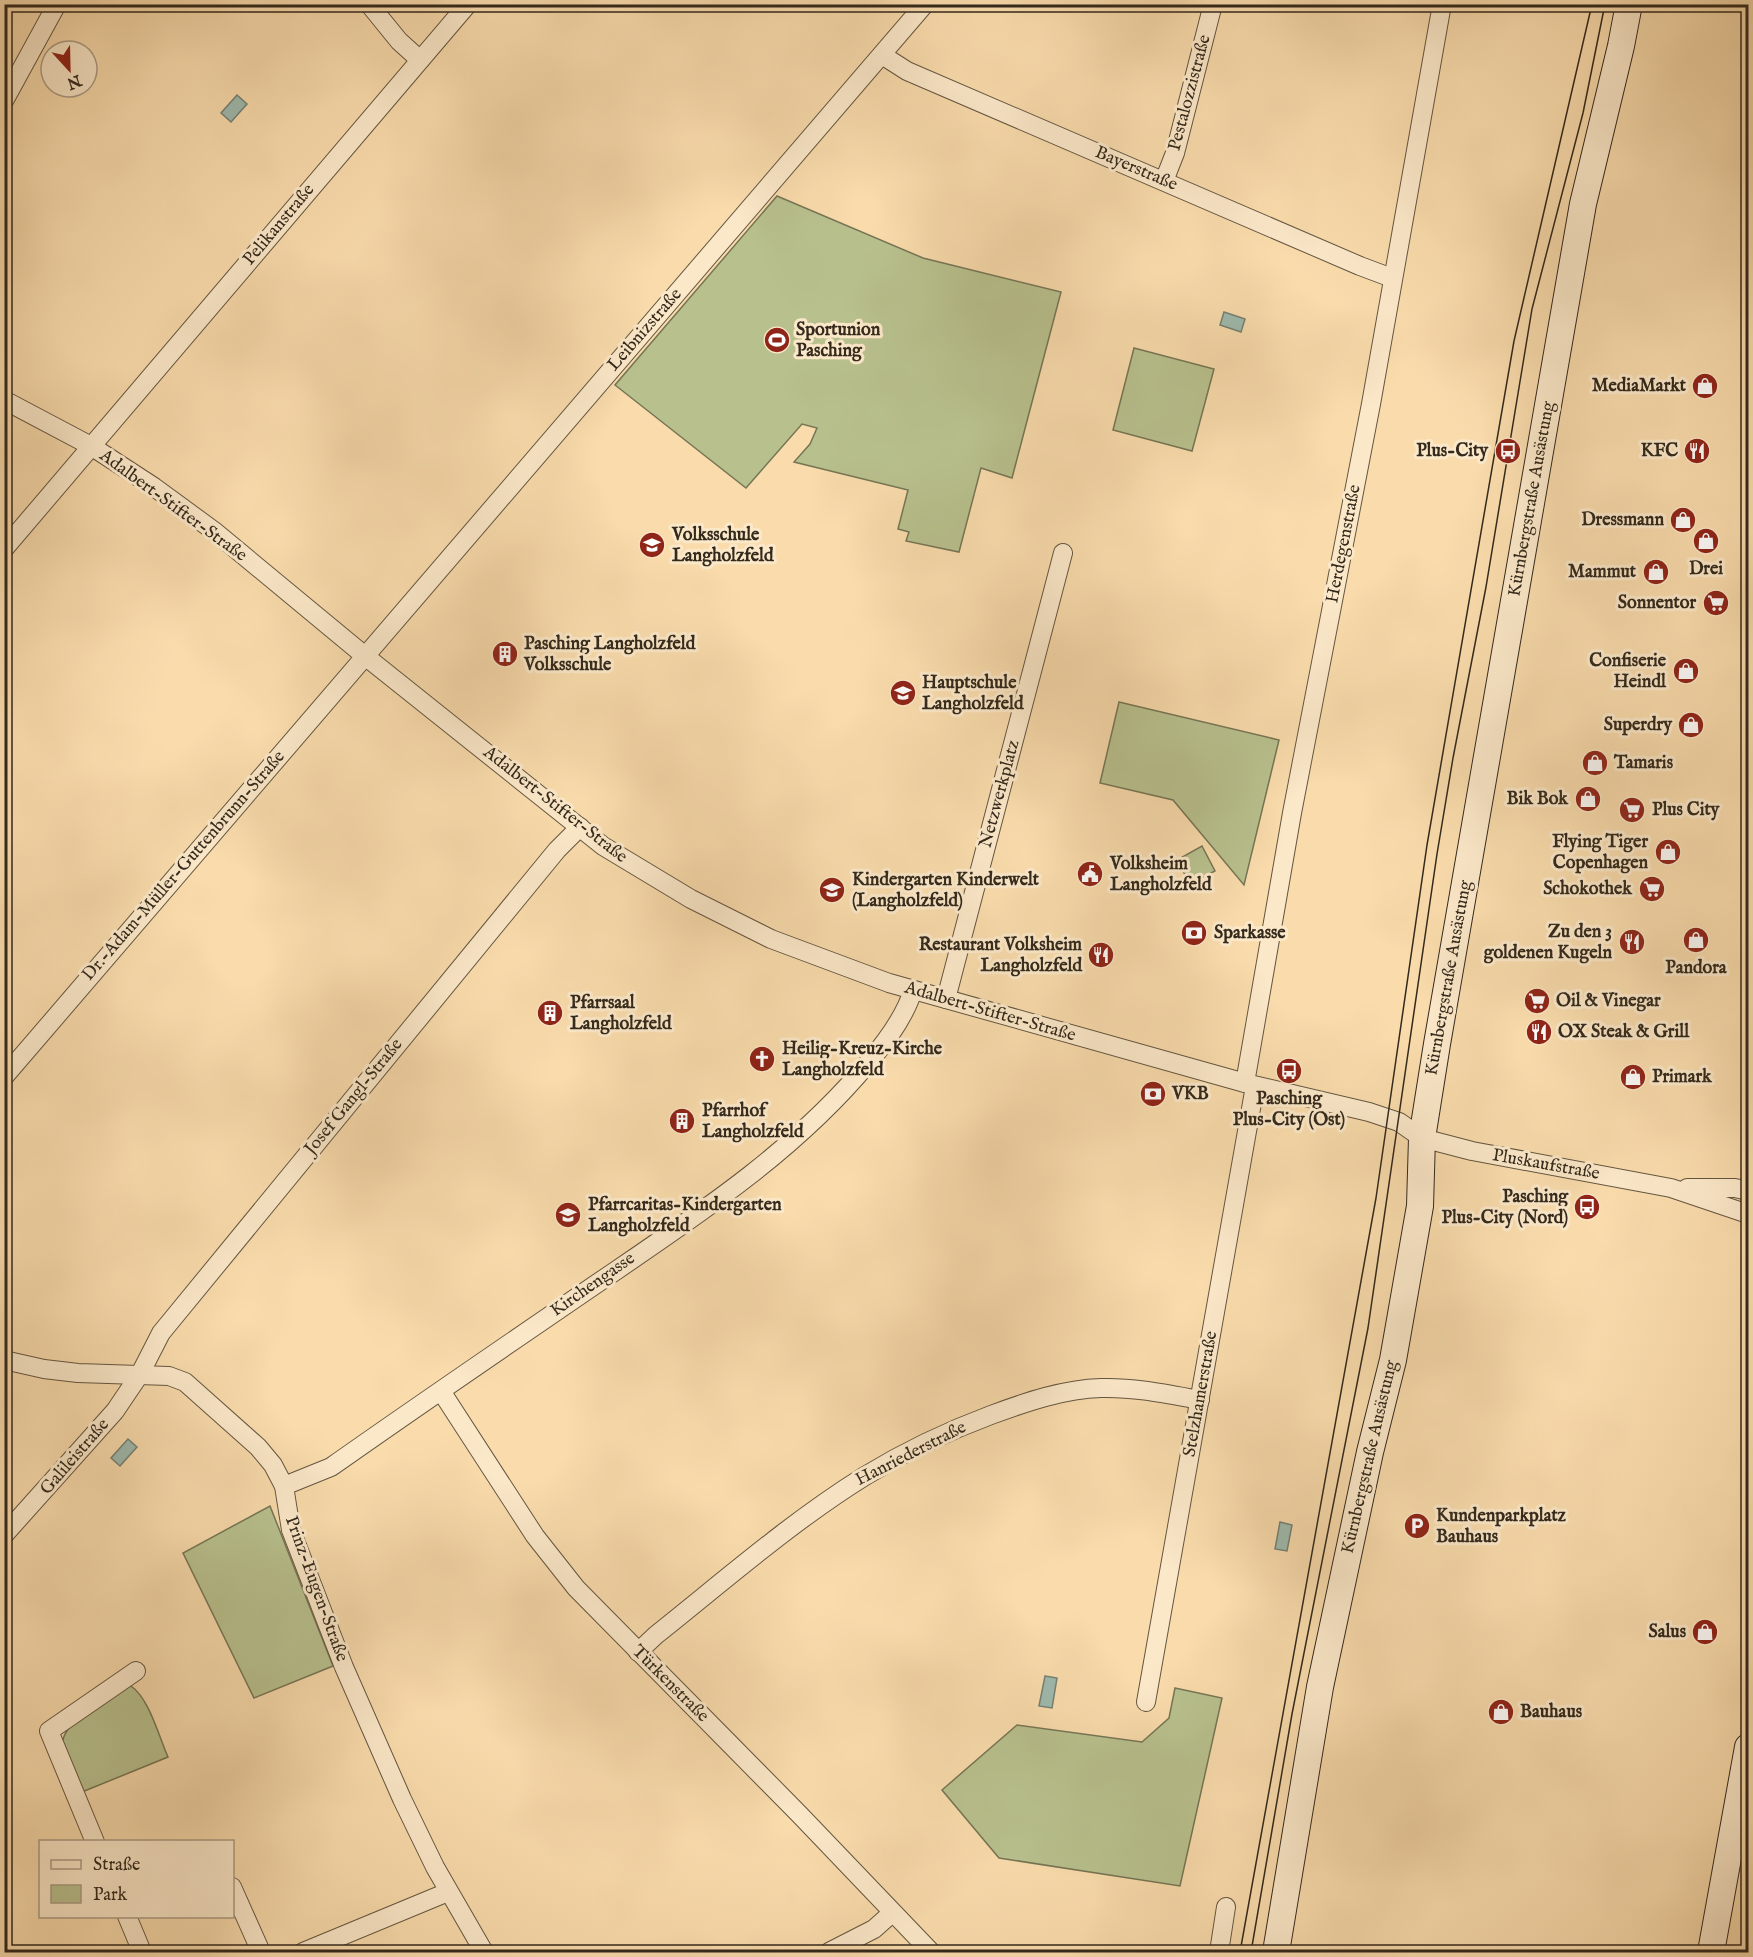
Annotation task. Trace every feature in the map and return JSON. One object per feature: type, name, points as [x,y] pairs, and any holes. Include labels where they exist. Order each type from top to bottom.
[{"type":"main road","name":"Kürnbergstraße Ausästung","points":[[1276,1953],[1320,1687],[1370,1452],[1393,1360],[1420,1206],[1422,1138],[1581,216],[1629,4]]},
{"type":"main road","points":[[1711,1953],[1749,1747]]},
{"type":"street","points":[[4,101],[57,4]]},
{"type":"street","points":[[369,4],[399,41],[420,60]]},
{"type":"street","name":"Pelikanstraße","points":[[4,549],[468,4]]},
{"type":"street","name":"Leibnizstraße","points":[[365,656],[925,4]]},
{"type":"street","name":"Pestalozzistraße","points":[[1164,182],[1175,153],[1213,4]]},
{"type":"street","name":"Herdegenstraße","points":[[1250,1084],[1292,813],[1371,404],[1442,4]]},
{"type":"street","name":"Bayerstraße","points":[[882,54],[908,71],[1392,278]]},
{"type":"street","name":"Adalbert-Stifter-Straße","points":[[4,400],[91,446],[154,487],[214,531],[365,656],[603,846],[731,921],[815,957],[913,990],[1250,1084],[1370,1112],[1399,1122],[1422,1138]]},
{"type":"street","name":"Netzwerkplatz","points":[[946,999],[1063,553]]},
{"type":"street","name":"Dr.-Adam-Müller-Guttenbrunn-Straße","points":[[4,1077],[365,656]]},
{"type":"street","name":"Josef Gangl-Straße","points":[[140,1374],[160,1333],[557,850],[580,827]]},
{"type":"street","name":"Kirchengasse","points":[[284,1486],[331,1467],[735,1186],[807,1126],[852,1082],[878,1052],[904,1011],[913,990]]},
{"type":"street","name":"Stelzhamerstraße","points":[[1146,1702],[1200,1400],[1250,1084]]},
{"type":"street","name":"Pluskaufstraße","points":[[1422,1138],[1472,1151],[1671,1188]]},
{"type":"street","points":[[1671,1188],[1735,1188],[1749,1191]]},
{"type":"street","points":[[1671,1188],[1749,1214]]},
{"type":"street","name":"Prinz-Eugen-Straße","points":[[4,1360],[44,1369],[78,1373],[169,1376],[185,1382],[258,1447],[273,1465],[284,1486],[291,1530],[345,1667],[402,1799],[448,1892],[484,1953]]},
{"type":"street","name":"Galileistraße","points":[[4,1535],[115,1411],[140,1374]]},
{"type":"street","name":"Hanriederstraße","points":[[638,1652],[771,1543],[835,1496],[890,1461],[959,1428],[1040,1399],[1100,1388],[1133,1389],[1200,1400]]},
{"type":"street","name":"Türkenstraße","points":[[441,1390],[535,1536],[556,1564],[610,1625],[800,1815],[931,1953]]},
{"type":"street","points":[[94,1840],[49,1731],[136,1671]]},
{"type":"street","points":[[234,1892],[261,1953]]},
{"type":"street","points":[[303,1953],[448,1892]]},
{"type":"street","points":[[1219,1953],[1226,1907]]},
{"type":"street","points":[[829,1953],[874,1929],[892,1914]]},
{"type":"street","points":[[127,1918],[142,1953]]},
{"type":"green space","points":[[777,196],[923,258],[1061,292],[1012,478],[981,468],[959,552],[906,541],[909,532],[898,529],[908,490],[794,462],[810,444],[817,428],[802,424],[746,488],[615,385]]},
{"type":"green space","points":[[1134,348],[1214,369],[1192,451],[1113,430]]},
{"type":"green space","points":[[1119,702],[1279,740],[1244,885],[1173,800],[1100,783]]},
{"type":"green space","points":[[1202,846],[1215,871],[1190,884],[1177,860]]},
{"type":"green space","points":[[270,1506],[333,1666],[254,1698],[183,1553]]},
{"type":"green space","points":[[131,1686],[148,1708],[168,1757],[82,1792],[66,1756],[64,1736],[76,1720],[86,1712],[122,1688]]},
{"type":"green space","points":[[1175,1688],[1222,1698],[1180,1886],[999,1858],[942,1790],[1017,1725],[1142,1742],[1169,1718]]},
{"type":"shaded area","points":[[237,95],[247,104],[231,122],[221,113]]},
{"type":"shaded area","points":[[1224,312],[1245,319],[1241,332],[1220,325]]},
{"type":"shaded area","points":[[128,1439],[137,1447],[120,1466],[111,1458]]},
{"type":"shaded area","points":[[1280,1522],[1292,1525],[1287,1551],[1275,1549]]},
{"type":"shaded area","points":[[1045,1676],[1057,1678],[1052,1708],[1039,1706]]},
{"type":"tram line","points":[[1240,1952],[1376,1198],[1427,845],[1514,341],[1592,4]]},
{"type":"tram line","points":[[1251,1952],[1292,1714],[1368,1328],[1437,854],[1486,587],[1532,309],[1583,113],[1605,4]]},
{"type":"place","name":"Sportunion Pasching","points":[[777,340]]},
{"type":"place","name":"MediaMarkt","points":[[1705,386]]},
{"type":"place","name":"Plus-City","points":[[1508,451]]},
{"type":"place","name":"KFC","points":[[1697,451]]},
{"type":"place","name":"Dressmann","points":[[1683,520]]},
{"type":"place","name":"Drei","points":[[1706,541]]},
{"type":"place","name":"Volksschule Langholzfeld","points":[[652,545]]},
{"type":"place","name":"Mammut","points":[[1656,572]]},
{"type":"place","name":"Sonnentor","points":[[1716,603]]},
{"type":"place","name":"Pasching Langholzfeld Volksschule","points":[[505,654]]},
{"type":"place","name":"Confiserie Heindl","points":[[1686,671]]},
{"type":"place","name":"Hauptschule Langholzfeld","points":[[903,693]]},
{"type":"place","name":"Superdry","points":[[1691,725]]},
{"type":"place","name":"Tamaris","points":[[1595,763]]},
{"type":"place","name":"Bik Bok","points":[[1588,799]]},
{"type":"place","name":"Plus City","points":[[1632,810]]},
{"type":"place","name":"Flying Tiger Copenhagen","points":[[1668,852]]},
{"type":"place","name":"Volksheim Langholzfeld","points":[[1090,874]]},
{"type":"place","name":"Schokothek","points":[[1652,889]]},
{"type":"place","name":"Kindergarten Kinderwelt (Langholzfeld)","points":[[832,890]]},
{"type":"place","name":"Sparkasse","points":[[1194,933]]},
{"type":"place","name":"Pandora","points":[[1696,940]]},
{"type":"place","name":"Zu den 3 goldenen Kugeln","points":[[1632,942]]},
{"type":"place","name":"Restaurant Volksheim Langholzfeld","points":[[1101,955]]},
{"type":"place","name":"Oil & Vinegar","points":[[1537,1001]]},
{"type":"place","name":"Pfarrsaal Langholzfeld","points":[[550,1013]]},
{"type":"place","name":"OX Steak & Grill","points":[[1539,1032]]},
{"type":"place","name":"Heilig-Kreuz-Kirche Langholzfeld","points":[[762,1059]]},
{"type":"place","name":"Pasching Plus-City (Ost)","points":[[1289,1071]]},
{"type":"place","name":"Primark","points":[[1633,1077]]},
{"type":"place","name":"VKB","points":[[1153,1094]]},
{"type":"place","name":"Pfarrhof Langholzfeld","points":[[682,1121]]},
{"type":"place","name":"Pasching Plus-City (Nord)","points":[[1587,1207]]},
{"type":"place","name":"Pfarrcaritas-Kindergarten Langholzfeld","points":[[568,1215]]},
{"type":"place","name":"Kundenparkplatz Bauhaus","points":[[1417,1526]]},
{"type":"place","name":"Salus","points":[[1705,1632]]},
{"type":"place","name":"Bauhaus","points":[[1501,1712]]}]
